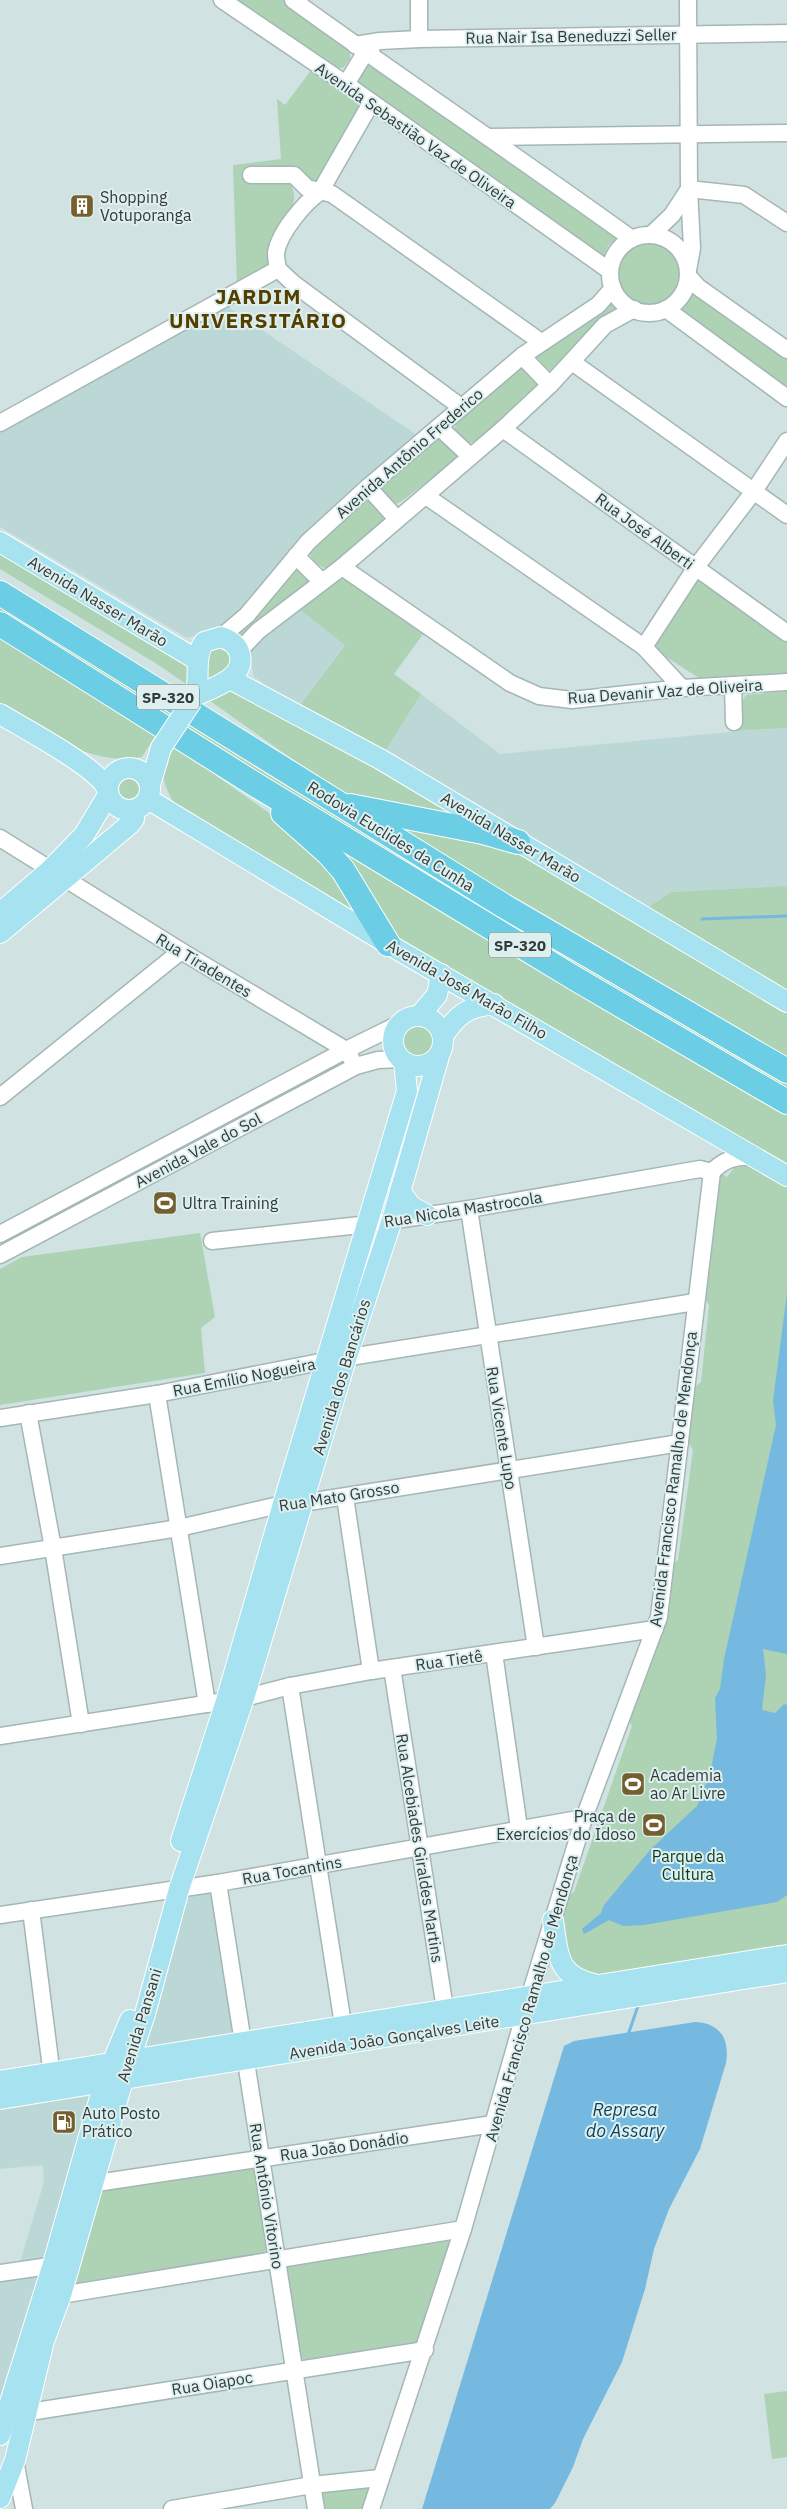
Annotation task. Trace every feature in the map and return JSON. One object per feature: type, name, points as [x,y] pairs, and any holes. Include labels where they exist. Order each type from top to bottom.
[{"type":"highway","name":"Rodovia Euclides da Cunha","points":[[0,593],[504,906],[787,1071]]},
{"type":"highway","name":"Rodovia Euclides da Cunha","points":[[0,624],[256,785],[576,979],[787,1102]]},
{"type":"highway","points":[[256,785],[292,823],[328,853],[342,870],[388,944]]},
{"type":"highway","points":[[336,803],[484,832],[518,842]]},
{"type":"main road","name":"Avenida Nasser Marão","points":[[0,542],[197,660]]},
{"type":"main road","name":"Avenida Antônio Frederico","points":[[197,660],[204,642],[221,637]]},
{"type":"main road","points":[[194,699],[230,679],[240,664],[239,651],[231,641],[221,637]]},
{"type":"main road","points":[[0,933],[12,909],[57,874],[130,824],[134,819],[144,798],[160,750],[194,699],[198,672],[197,660]]},
{"type":"main road","name":"Avenida Nasser Marão","points":[[230,679],[380,759],[787,1002]]},
{"type":"main road","points":[[0,714],[76,760],[95,774],[118,807],[144,798]]},
{"type":"main road","points":[[57,874],[84,835],[108,792],[111,778],[125,768],[160,750]]},
{"type":"main road","points":[[125,768],[132,768],[143,774],[144,798]]},
{"type":"main road","name":"Avenida José Marão Filho","points":[[144,798],[388,944],[787,1176]]},
{"type":"main road","points":[[419,1016],[437,1024],[444,1043],[439,1056],[426,1065],[411,1065],[402,1060],[393,1045],[393,1038],[399,1024],[419,1016],[437,994],[441,974]]},
{"type":"main road","points":[[443,1036],[453,1022],[466,1010],[494,1004]]},
{"type":"main road","name":"Avenida dos Bancários","points":[[226,1701],[292,1503],[346,1359],[392,1220],[439,1056]]},
{"type":"main road","name":"Avenida dos Bancários","points":[[292,1503],[325,1361],[369,1224],[407,1091],[402,1060]]},
{"type":"main road","points":[[400,1191],[411,1206],[427,1215]]},
{"type":"main road","name":"Avenida Pansani","points":[[0,2435],[3,2417],[60,2264],[113,2081],[122,2061],[226,1701]]},
{"type":"main road","points":[[553,1920],[558,1956],[566,1972],[579,1981],[598,1984]]},
{"type":"main road","name":"Avenida João Gonçalves Leite","points":[[53,2081],[113,2081],[192,2059],[447,2018],[530,1994],[787,1955]]},
{"type":"main road","name":"Avenida João Gonçalves Leite","points":[[447,2018],[524,2016],[787,1972]]},
{"type":"main road","name":"Avenida João Gonçalves Leite","points":[[4,2090],[53,2081],[122,2061],[192,2059]]},
{"type":"main road","name":"Avenida Pansani","points":[[0,2498],[15,2460],[44,2341],[61,2295],[60,2264]]},
{"type":"street","name":"Avenida Sebastião Vaz de Oliveira","points":[[222,0],[346,84],[371,104],[610,271]]},
{"type":"street","points":[[293,0],[360,49],[490,137],[632,239]]},
{"type":"street","points":[[419,0],[419,39]]},
{"type":"street","points":[[688,0],[689,189],[692,248],[688,273],[685,289],[677,301],[666,309],[655,312],[634,309],[625,304],[613,288],[610,271],[614,258],[621,247],[632,239],[651,235],[665,238],[676,246],[684,257],[688,273],[698,288],[787,350]]},
{"type":"street","name":"Rua Nair Isa Beneduzzi Seller","points":[[360,49],[380,41],[419,39],[787,33]]},
{"type":"street","points":[[346,84],[360,49]]},
{"type":"street","points":[[371,104],[320,192],[308,201],[281,239],[276,253],[278,269],[294,284],[461,407]]},
{"type":"street","points":[[490,137],[787,133]]},
{"type":"street","points":[[251,175],[294,176],[307,188],[332,194],[541,342]]},
{"type":"street","points":[[689,189],[744,195],[787,223]]},
{"type":"street","points":[[651,235],[672,215],[689,189]]},
{"type":"street","points":[[0,423],[278,269]]},
{"type":"street","name":"Avenida Antônio Frederico","points":[[221,637],[247,615],[308,542],[368,487],[522,356],[598,305],[613,288]]},
{"type":"street","points":[[239,651],[258,631],[321,581],[342,567],[503,429],[550,385],[605,325],[634,309]]},
{"type":"street","points":[[666,309],[787,398]]},
{"type":"street","points":[[522,356],[550,385]]},
{"type":"street","points":[[572,362],[787,515]]},
{"type":"street","points":[[439,427],[470,456]]},
{"type":"street","name":"Rua José Alberti","points":[[503,429],[787,634]]},
{"type":"street","points":[[644,647],[696,567],[754,492],[787,441]]},
{"type":"street","points":[[368,487],[397,519]]},
{"type":"street","points":[[426,496],[644,647],[682,688]]},
{"type":"street","points":[[296,556],[321,581]]},
{"type":"street","name":"Rua Devanir Vaz de Oliveira","points":[[342,567],[510,683],[539,696],[572,700],[682,688],[787,682]]},
{"type":"street","points":[[733,685],[734,722]]},
{"type":"street","name":"Rua Tiradentes","points":[[0,838],[181,951],[346,1050]]},
{"type":"street","points":[[0,1097],[181,951]]},
{"type":"street","name":"Avenida Vale do Sol","points":[[0,1234],[346,1050],[399,1024]]},
{"type":"street","points":[[346,1050],[356,1066]]},
{"type":"street","name":"Avenida Vale do Sol","points":[[0,1256],[356,1066],[378,1060],[402,1060]]},
{"type":"street","points":[[252,1100],[260,1117]]},
{"type":"street","points":[[189,1133],[198,1150]]},
{"type":"street","points":[[712,1172],[722,1162],[736,1156],[753,1157]]},
{"type":"street","name":"Rua Nicola Mastrocola","points":[[212,1241],[369,1224],[470,1209],[700,1169],[712,1172]]},
{"type":"street","name":"Avenida Francisco Ramalho de Mendonça","points":[[371,2509],[463,2229],[530,1994],[584,1818],[659,1617],[695,1302],[712,1172]]},
{"type":"street","name":"Rua Vicente Lupo","points":[[470,1209],[536,1647]]},
{"type":"street","name":"Rua Emílio Nogueira","points":[[0,1418],[157,1394],[325,1361],[695,1302]]},
{"type":"street","points":[[157,1394],[179,1528],[226,1701]]},
{"type":"street","points":[[28,1414],[53,1548],[80,1724]]},
{"type":"street","name":"Rua Mato Grosso","points":[[0,1556],[179,1528],[292,1503],[345,1497],[509,1469],[680,1443]]},
{"type":"street","points":[[345,1497],[371,1671]]},
{"type":"street","name":"Rua Tietê","points":[[0,1736],[226,1701],[290,1686],[371,1671],[655,1629]]},
{"type":"street","points":[[494,1653],[519,1828]]},
{"type":"street","name":"Rua Alcebiades Giraldes Martins","points":[[392,1668],[447,2018]]},
{"type":"street","points":[[290,1686],[320,1865],[345,2034]]},
{"type":"street","name":"Rua Tocantins","points":[[0,1914],[218,1883],[420,1849],[519,1828],[584,1818]]},
{"type":"street","name":"Rua Antônio Vitorino","points":[[218,1883],[316,2509]]},
{"type":"street","points":[[31,1910],[53,2081]]},
{"type":"street","name":"Rua João Donádio","points":[[84,2185],[261,2157],[493,2124]]},
{"type":"street","points":[[61,2295],[463,2229]]},
{"type":"street","points":[[0,2273],[60,2264]]},
{"type":"street","name":"Rua Oiapoc","points":[[3,2417],[424,2350]]},
{"type":"street","points":[[15,2460],[24,2509]]},
{"type":"street","points":[[172,2509],[312,2485],[380,2478]]},
{"type":"shaded area","points":[[227,300],[231,309],[417,435],[301,538],[236,617],[202,634],[187,638],[0,527],[0,428]]},
{"type":"shaded area","points":[[298,608],[345,644],[298,708],[254,677],[250,656],[253,644]]},
{"type":"shaded area","points":[[421,694],[500,754],[787,728],[787,886],[671,892],[644,910],[382,756]]},
{"type":"shaded area","points":[[208,1893],[212,1897],[234,2027],[230,2037],[145,2049],[142,2046],[183,1903],[189,1895]]},
{"type":"shaded area","points":[[93,2087],[45,2258],[20,2262],[44,2182],[43,2165],[0,2169],[0,2102]]},
{"type":"shaded area","points":[[28,2273],[37,2277],[38,2282],[0,2409],[0,2277]]},
{"type":"green space","points":[[231,0],[286,0],[350,46],[350,59],[343,68],[331,68]]},
{"type":"green space","points":[[368,64],[376,64],[615,233],[616,239],[608,246],[604,256],[597,255],[360,88],[357,79]]},
{"type":"green space","points":[[312,69],[358,100],[360,111],[320,185],[282,180],[291,184],[294,199],[293,205],[274,237],[269,268],[237,286],[233,165],[281,159],[277,99],[285,105]]},
{"type":"green space","points":[[648,241],[661,243],[671,251],[679,261],[681,274],[679,287],[671,297],[661,305],[648,307],[635,305],[625,297],[617,287],[615,274],[617,261],[625,251],[635,243]]},
{"type":"green space","points":[[692,292],[787,355],[787,390],[681,316],[681,308]]},
{"type":"green space","points":[[608,301],[615,303],[617,308],[558,370],[549,370],[537,358],[539,350]]},
{"type":"green space","points":[[518,366],[525,366],[538,379],[537,389],[477,442],[466,443],[455,430],[456,416]]},
{"type":"green space","points":[[436,436],[457,453],[457,459],[396,504],[381,489],[382,481]]},
{"type":"green space","points":[[371,500],[383,514],[383,523],[327,569],[314,563],[308,551],[360,501]]},
{"type":"green space","points":[[0,546],[194,668],[189,686],[157,664],[0,569]]},
{"type":"green space","points":[[297,566],[311,581],[241,637],[237,634]]},
{"type":"green space","points":[[333,579],[356,580],[426,630],[394,674],[421,694],[382,756],[298,708],[345,645],[298,608]]},
{"type":"green space","points":[[695,581],[707,582],[787,640],[787,675],[707,680],[699,678],[657,651],[656,639]]},
{"type":"green space","points":[[0,598],[175,708],[167,720],[0,618]]},
{"type":"green space","points":[[0,635],[155,736],[142,757],[124,759],[105,757],[87,752],[50,737],[0,708]]},
{"type":"green space","points":[[222,641],[237,663],[206,686],[205,654]]},
{"type":"green space","points":[[220,688],[243,692],[457,814],[455,818],[347,798],[206,698]]},
{"type":"green space","points":[[787,691],[787,728],[736,731],[740,722],[743,699],[746,695]]},
{"type":"green space","points":[[193,719],[787,1077],[787,1094],[184,733]]},
{"type":"green space","points":[[174,746],[306,839],[368,919],[173,802],[164,780],[163,768]]},
{"type":"green space","points":[[126,770],[137,772],[146,780],[144,801],[127,808],[115,802],[112,779],[115,774]]},
{"type":"green space","points":[[385,822],[495,838],[787,1006],[787,1059]]},
{"type":"green space","points":[[349,856],[787,1109],[787,1166],[384,929],[343,858]]},
{"type":"green space","points":[[787,886],[787,991],[644,910],[671,892]]},
{"type":"green space","points":[[422,1020],[430,1023],[436,1029],[439,1041],[436,1053],[430,1059],[414,1062],[406,1059],[400,1053],[397,1037],[400,1029],[406,1023]]},
{"type":"green space","name":"Parque da Cultura","points":[[746,1166],[760,1169],[787,1184],[787,1952],[587,1978],[561,1956],[562,1899],[574,1892],[632,1726],[629,1721],[631,1711],[669,1567],[678,1560],[693,1450],[686,1439],[692,1389],[701,1382],[709,1305],[702,1295],[719,1172],[727,1177],[734,1168]]},
{"type":"green space","points":[[200,1233],[215,1317],[201,1328],[205,1373],[0,1405],[0,1269],[22,1257]]},
{"type":"green space","points":[[249,2166],[256,2171],[268,2248],[263,2254],[72,2287],[96,2194],[106,2188]]},
{"type":"green space","points":[[444,2238],[449,2242],[450,2248],[422,2337],[415,2343],[308,2363],[300,2357],[286,2269],[293,2261]]},
{"type":"green space","points":[[787,2391],[787,2457],[772,2459],[764,2394]]},
{"type":"green space","points":[[369,2486],[370,2491],[364,2509],[322,2509],[320,2499],[325,2490]]},
{"type":"water","points":[[787,1293],[787,1654],[763,1649],[766,1675],[762,1710],[775,1713],[784,1704],[787,1705],[787,1895],[777,1902],[644,1925],[623,1926],[609,1920],[584,1934],[582,1929],[601,1913],[604,1905],[650,1850],[697,1806],[710,1774],[717,1738],[715,1698],[720,1689],[724,1659],[776,1425],[773,1401]]},
{"type":"water","name":"Represa do Assary","points":[[695,2022],[711,2025],[721,2034],[725,2040],[726,2063],[700,2149],[669,2209],[654,2249],[645,2289],[622,2362],[583,2439],[573,2467],[555,2503],[550,2509],[422,2509],[564,2046],[574,2041]]},
{"type":"waterway","points":[[702,919],[787,916]]},
{"type":"waterway","points":[[628,2035],[639,2003]]},
{"type":"place","name":"Shopping Votuporanga","points":[[82,206]]},
{"type":"place","name":"Ultra Training","points":[[165,1203]]},
{"type":"place","name":"Academia ao Ar Livre","points":[[633,1784]]},
{"type":"place","name":"Praça de Exercícios do Idoso","points":[[654,1825]]},
{"type":"place","name":"Auto Posto Prático","points":[[64,2122]]},
{"type":"district","name":"JARDIM UNIVERSITÁRIO","points":[[258,308]]}]
